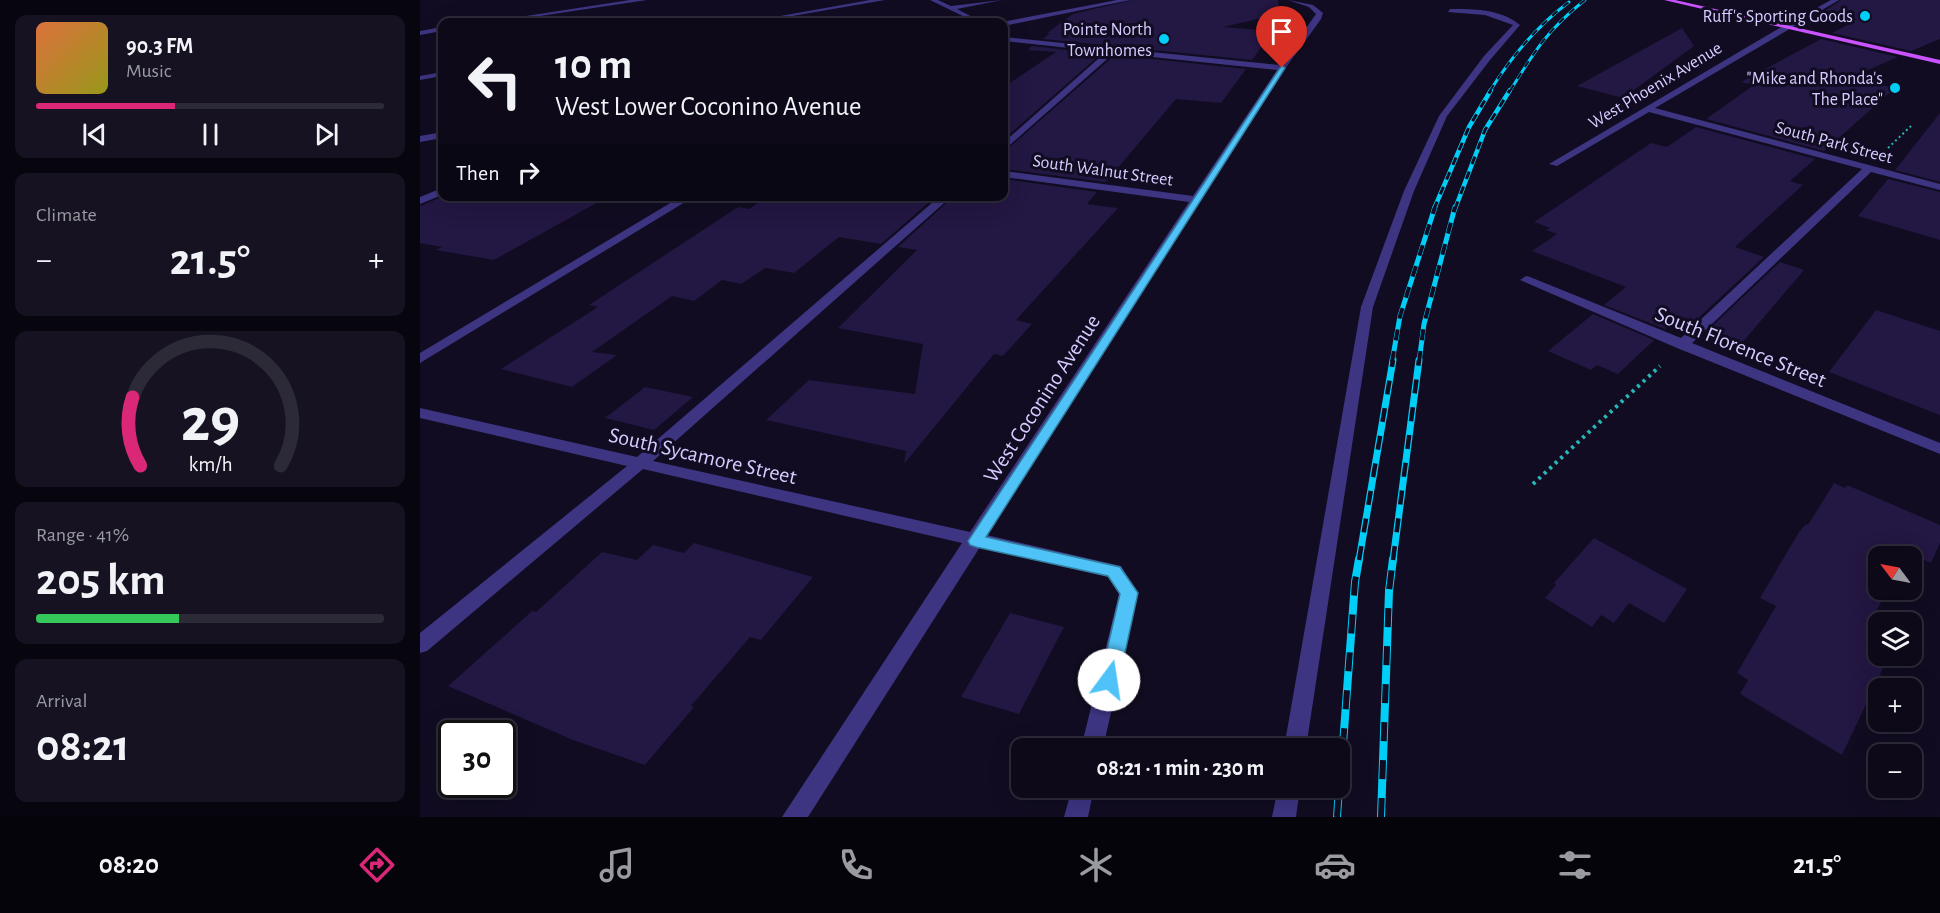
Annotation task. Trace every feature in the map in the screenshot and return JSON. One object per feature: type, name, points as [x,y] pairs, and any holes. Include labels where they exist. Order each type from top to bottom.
[{"type":"main road","points":[[1667,0],[1940,62]]},
{"type":"street","points":[[574,0],[587,16]]},
{"type":"street","points":[[517,18],[644,0]]},
{"type":"street","points":[[773,18],[882,0]]},
{"type":"street","points":[[933,0],[970,18]]},
{"type":"street","points":[[950,9],[999,0]]},
{"type":"street","points":[[1008,23],[1127,0]]},
{"type":"street","name":"West Coconino Avenue","points":[[794,817],[976,541],[1282,68],[1318,19],[1320,14],[1311,6],[1292,0]]},
{"type":"street","name":"West Phoenix Avenue","points":[[1554,164],[1785,27],[1836,0]]},
{"type":"street","points":[[1297,738],[1366,307],[1409,191],[1443,116],[1487,58],[1517,25],[1506,17],[1478,11],[1450,11]]},
{"type":"street","points":[[420,33],[438,30]]},
{"type":"street","points":[[1008,39],[1282,68]]},
{"type":"street","points":[[1008,143],[1113,50]]},
{"type":"street","points":[[420,78],[438,75]]},
{"type":"street","name":"South Park Street","points":[[1649,109],[1940,187]]},
{"type":"street","points":[[420,139],[438,136]]},
{"type":"street","points":[[1682,345],[1869,168]]},
{"type":"street","name":"South Walnut Street","points":[[1008,175],[1197,200]]},
{"type":"street","points":[[420,201],[438,193]]},
{"type":"street","points":[[420,358],[682,201]]},
{"type":"street","points":[[420,645],[639,464],[941,201]]},
{"type":"street","name":"South Florence Street","points":[[1526,280],[1940,449]]},
{"type":"street","name":"South Sycamore Street","points":[[420,413],[1114,571],[1129,593],[1094,738]]},
{"type":"street","points":[[1076,817],[1081,798]]},
{"type":"street","points":[[1284,817],[1287,798]]},
{"type":"path","points":[[1533,484],[1682,345]]},
{"type":"building","points":[[1132,0],[1278,0],[1280,14],[1223,27],[1273,31],[1252,60],[1043,39],[1050,33],[1047,33],[1073,14]]},
{"type":"building","points":[[1841,0],[1940,0],[1940,39],[1911,51],[1832,33],[1851,23],[1817,16]]},
{"type":"building","points":[[1682,28],[1694,46],[1623,98],[1577,86]]},
{"type":"building","points":[[1821,39],[1898,57],[1849,78],[1895,88],[1824,151],[1706,119],[1754,85],[1741,82]]},
{"type":"building","points":[[1032,46],[1101,54],[1008,135],[1008,84],[1056,52],[1028,50]]},
{"type":"building","points":[[1115,55],[1246,69],[1221,103],[1176,99],[1106,182],[1008,170],[1008,149]]},
{"type":"building","points":[[1940,113],[1940,182],[1895,170]]},
{"type":"building","points":[[1696,127],[1815,159],[1790,181],[1803,185],[1735,247],[1764,257],[1692,324],[1677,318],[1665,329],[1604,305],[1626,287],[1532,251],[1557,234],[1546,230],[1550,228],[1534,222],[1651,143],[1667,147]]},
{"type":"building","points":[[1888,179],[1940,192],[1940,240],[1858,216]]},
{"type":"building","points":[[1008,180],[1097,192],[1087,204],[1118,208],[1016,320],[1032,324],[1003,356],[994,354],[904,464],[906,451],[766,420],[809,380],[915,394],[923,344],[838,328],[917,250],[898,247],[949,201],[1008,201]]},
{"type":"building","points":[[438,198],[438,201],[600,201],[494,260],[436,250],[442,247],[420,243],[420,206]]},
{"type":"building","points":[[761,201],[930,201],[881,244],[839,237],[794,273],[765,268],[741,284],[722,280],[694,301],[672,296],[592,352],[617,355],[572,387],[501,369],[598,307],[589,305],[738,207],[749,209]]},
{"type":"building","points":[[1780,262],[1804,270],[1742,343],[1708,330]]},
{"type":"building","points":[[1876,310],[1940,331],[1940,415],[1829,372]]},
{"type":"building","points":[[1593,314],[1654,340],[1618,374],[1597,365],[1591,370],[1548,351]]},
{"type":"building","points":[[645,387],[693,397],[654,430],[605,418]]},
{"type":"building","points":[[1834,483],[1845,488],[1847,485],[1940,525],[1940,543],[1931,563],[1922,559],[1922,546],[1868,546],[1868,600],[1882,600],[1877,610],[1881,612],[1868,612],[1868,666],[1884,666],[1878,678],[1868,678],[1868,700],[1842,755],[1740,694],[1748,680],[1737,673],[1776,606],[1760,598],[1799,532],[1806,524],[1808,525]]},
{"type":"building","points":[[1594,538],[1687,589],[1664,623],[1629,603],[1614,623],[1601,615],[1592,627],[1545,598],[1556,585],[1554,583]]},
{"type":"building","points":[[694,543],[813,577],[761,640],[750,637],[691,706],[694,707],[645,765],[573,740],[448,686],[532,611],[536,612],[602,552],[637,560],[653,545],[684,553]]},
{"type":"building","points":[[1010,613],[1064,627],[1019,714],[961,697]]},
{"type":"railway","points":[[1510,91],[1543,42],[1561,21],[1585,0]]},
{"type":"railway","points":[[1490,91],[1525,43],[1569,2]]},
{"type":"railway","points":[[1434,209],[1469,127],[1491,90]]},
{"type":"railway","points":[[1455,209],[1485,130],[1510,90]]},
{"type":"railway","points":[[1392,362],[1400,316],[1435,207]]},
{"type":"railway","points":[[1419,362],[1424,324],[1455,207]]},
{"type":"railway","points":[[1359,560],[1393,360]]},
{"type":"railway","points":[[1393,560],[1419,360]]},
{"type":"railway","points":[[1343,738],[1355,582],[1359,559]]},
{"type":"railway","points":[[1381,817],[1389,591],[1393,559]]},
{"type":"railway","points":[[1337,817],[1338,798]]},
{"type":"place","name":"Ruff's Sporting Goods","points":[[1865,16]]},
{"type":"place","name":"Pointe North Townhomes","points":[[1164,39]]},
{"type":"place","name":"\"Mike and Rhonda's The Place\"","points":[[1895,88]]},
{"type":"route","points":[[1109,680],[1129,593],[1114,571],[976,541],[1282,68]]}]
